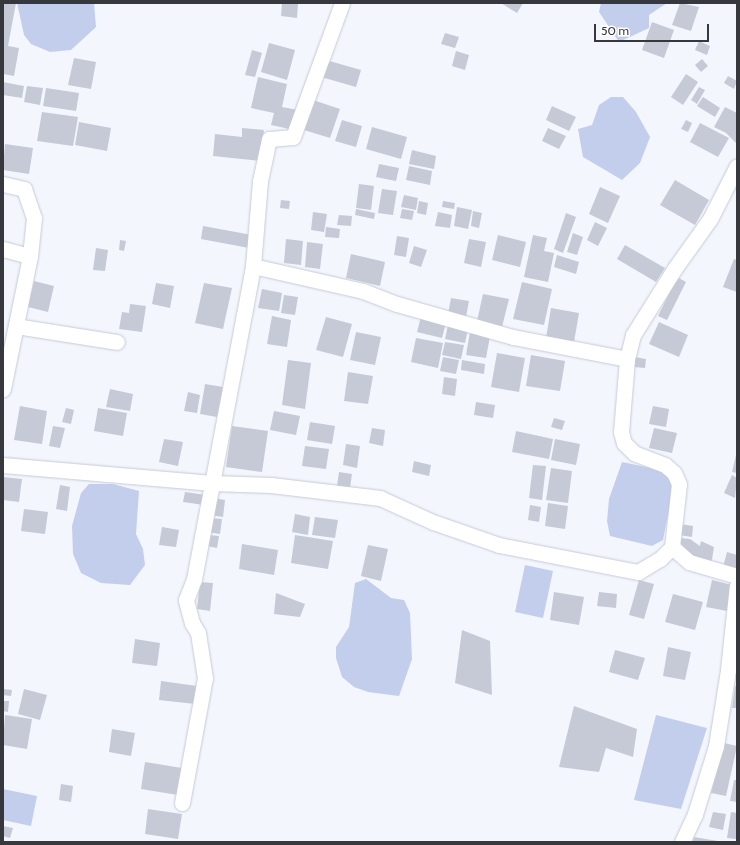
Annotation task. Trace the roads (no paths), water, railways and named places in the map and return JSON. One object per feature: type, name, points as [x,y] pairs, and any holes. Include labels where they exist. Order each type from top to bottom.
[{"type":"street","points":[[182,803],[205,678],[198,632],[192,624],[186,600],[194,579],[253,266],[260,181],[269,139],[293,137],[342,3]]},
{"type":"street","points":[[3,465],[212,483],[271,485],[380,498],[433,522],[499,545],[638,572],[660,559],[672,548],[678,484],[674,473],[665,466],[634,453],[624,443],[621,432],[626,358],[633,335],[675,268],[710,219],[737,166]]},
{"type":"street","points":[[3,184],[24,190],[34,218],[30,256],[16,326],[5,367],[3,389]]},
{"type":"street","points":[[3,248],[30,256]]},
{"type":"street","points":[[253,266],[363,291],[397,304],[513,337],[626,358]]},
{"type":"street","points":[[16,326],[117,342]]},
{"type":"street","points":[[672,548],[689,562],[737,576]]},
{"type":"street","points":[[682,842],[695,814],[716,746],[728,670],[737,585]]},
{"type":"water","points":[[17,3],[94,3],[96,27],[71,50],[50,52],[31,44],[24,35]]},
{"type":"water","points":[[601,3],[667,3],[649,15],[649,28],[619,42],[599,12]]},
{"type":"water","points":[[611,97],[623,97],[636,112],[650,137],[640,163],[622,180],[583,157],[578,129],[592,125],[599,105]]},
{"type":"water","points":[[622,462],[665,471],[674,485],[663,540],[652,546],[610,536],[607,521],[609,499]]},
{"type":"water","points":[[89,484],[113,484],[139,491],[136,534],[143,549],[145,565],[130,585],[101,583],[81,573],[73,554],[72,526],[81,493]]},
{"type":"water","points":[[525,565],[553,571],[543,618],[515,612]]},
{"type":"water","points":[[366,579],[391,598],[404,600],[410,613],[412,659],[399,696],[368,692],[354,687],[342,677],[336,658],[336,647],[349,627],[355,583]]},
{"type":"water","points":[[656,715],[707,728],[681,809],[634,800]]},
{"type":"water","points":[[3,789],[37,796],[31,826],[3,820]]}]
